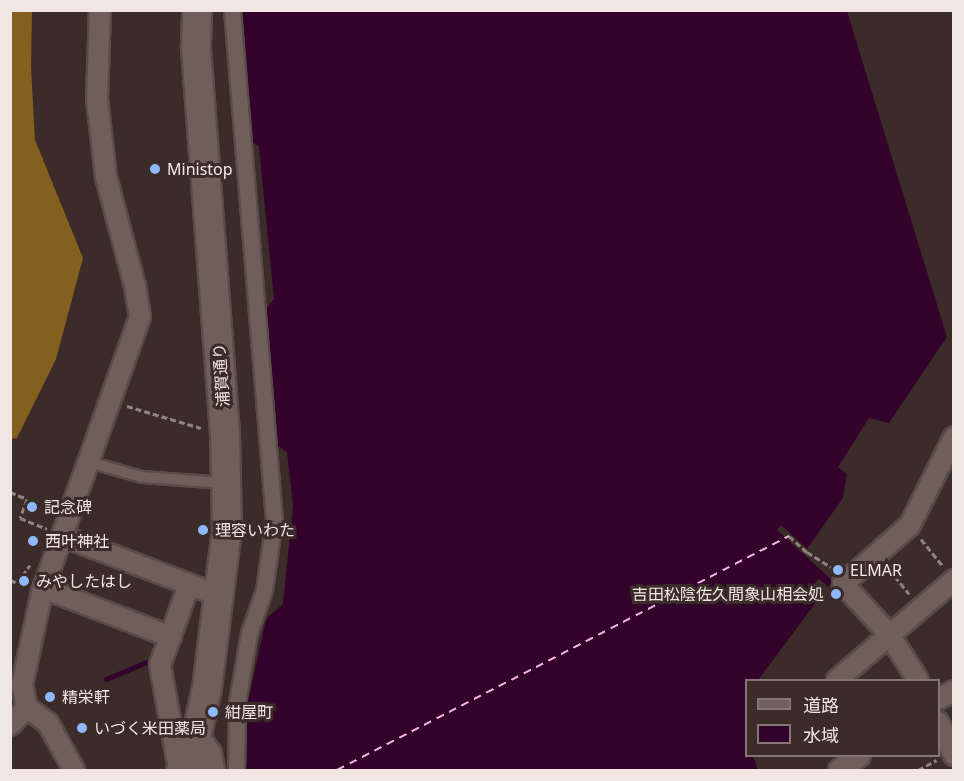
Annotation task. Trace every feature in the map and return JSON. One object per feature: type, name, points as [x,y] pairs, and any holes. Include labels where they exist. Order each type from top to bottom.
[{"type":"main road","name":"浦賀通り","points":[[192,769],[207,688],[220,596],[226,529],[225,434],[196,45],[197,10]]},
{"type":"street","points":[[74,771],[48,723],[27,708],[22,685],[31,632],[43,588],[140,317],[135,286],[106,177],[97,99],[100,10]]},
{"type":"street","points":[[232,10],[274,520],[264,590],[249,633],[237,702],[236,771]]},
{"type":"street","points":[[917,679],[889,634],[843,584],[910,525],[954,438]]},
{"type":"street","points":[[62,536],[220,596]]},
{"type":"street","points":[[839,679],[953,580]]},
{"type":"street","points":[[189,585],[160,665],[177,758],[192,769]]},
{"type":"street","points":[[43,588],[171,637]]},
{"type":"street","points":[[940,698],[954,691]]},
{"type":"street","points":[[10,725],[27,708]]},
{"type":"street","points":[[940,724],[954,755]]},
{"type":"street","points":[[839,771],[859,757]]},
{"type":"lane","points":[[88,462],[142,477],[226,483]]},
{"type":"path","points":[[111,401],[225,434]]},
{"type":"path","points":[[10,492],[27,499],[20,518],[62,536]]},
{"type":"path","points":[[910,525],[953,580]]},
{"type":"path","points":[[789,536],[807,552],[831,565],[843,584]]},
{"type":"path","points":[[876,553],[920,608]]},
{"type":"shaded area","points":[[11,10],[32,11],[31,67],[35,140],[83,258],[56,359],[17,438],[11,439]]},
{"type":"water","points":[[238,11],[847,11],[947,337],[889,423],[869,418],[838,467],[847,474],[843,498],[807,549],[781,525],[777,530],[833,581],[828,587],[819,579],[814,584],[823,593],[759,679],[745,679],[745,757],[753,757],[758,770],[244,770],[241,734],[265,624],[268,617],[283,604],[293,506],[287,452],[277,445],[265,310],[274,299],[259,147],[250,140]]},
{"type":"waterway","points":[[106,679],[156,658]]},
{"type":"ferry route","points":[[337,770],[789,536]]},
{"type":"place","name":"Ministop","points":[[155,169]]},
{"type":"place","name":"記念碑","points":[[32,507]]},
{"type":"place","name":"理容いわた","points":[[203,530]]},
{"type":"place","name":"西叶神社","points":[[33,541]]},
{"type":"place","name":"ELMAR","points":[[838,570]]},
{"type":"place","name":"みやしたはし","points":[[24,581]]},
{"type":"place","name":"吉田松陰佐久間象山相会処","points":[[836,594]]},
{"type":"place","name":"精栄軒","points":[[50,697]]},
{"type":"place","name":"紺屋町","points":[[213,712]]},
{"type":"place","name":"いづく米田薬局","points":[[82,728]]}]
